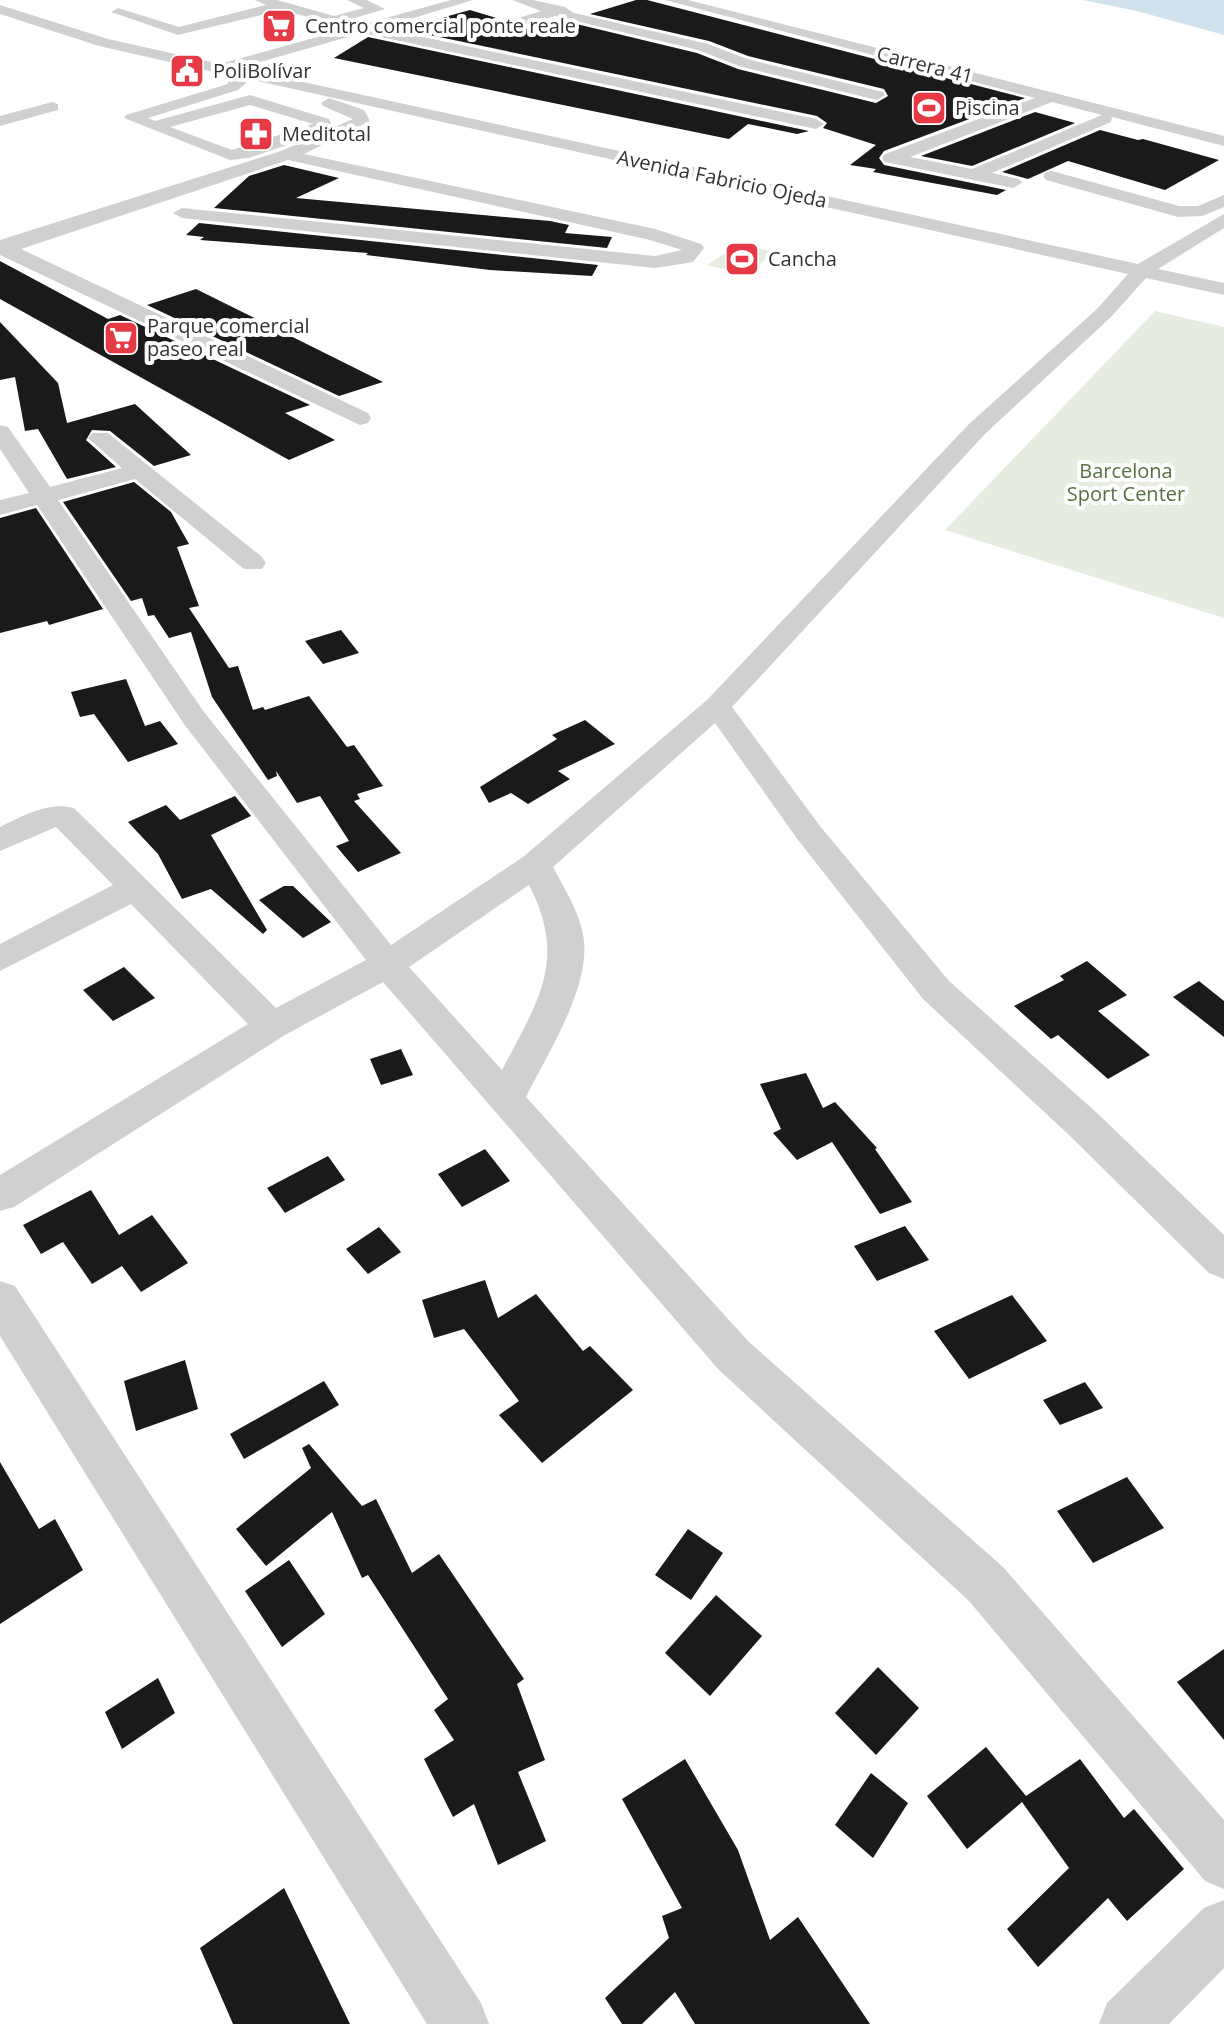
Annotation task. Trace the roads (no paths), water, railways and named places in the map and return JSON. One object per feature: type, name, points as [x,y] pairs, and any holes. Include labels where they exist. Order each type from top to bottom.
[{"type":"street","points":[[20,0],[178,53],[223,62],[260,87],[262,93],[250,100],[155,126]]},
{"type":"street","points":[[308,0],[410,39],[816,124]]},
{"type":"street","points":[[228,4],[281,6],[334,20],[360,22],[377,7],[354,0]]},
{"type":"street","points":[[223,62],[309,40],[439,0]]},
{"type":"street","points":[[519,0],[568,8],[606,22],[728,47],[763,61],[767,66],[884,93],[850,106]]},
{"type":"street","name":"Carrera 41","points":[[672,0],[1051,97],[1223,146]]},
{"type":"street","points":[[705,9],[733,0]]},
{"type":"street","points":[[305,72],[295,59],[309,40],[360,22],[469,1]]},
{"type":"street","points":[[118,12],[178,31],[222,20],[258,6]]},
{"type":"street","points":[[138,7],[197,27]]},
{"type":"street","points":[[501,28],[568,8]]},
{"type":"street","points":[[0,9],[83,38],[178,53]]},
{"type":"street","points":[[193,10],[222,20]]},
{"type":"street","points":[[606,22],[592,30],[684,59],[728,47]]},
{"type":"street","points":[[223,62],[238,83],[233,87],[132,118],[230,155],[243,154],[324,126],[323,122],[250,100]]},
{"type":"street","name":"Avenida Fabricio Ojeda","points":[[223,62],[305,72],[342,95],[1149,265],[1224,291]]},
{"type":"street","name":"Avenida Fabricio Ojeda","points":[[223,62],[342,95],[1033,247],[1224,274]]},
{"type":"street","points":[[823,96],[763,77],[761,72],[767,66],[800,62],[869,79]]},
{"type":"street","points":[[2,248],[287,155],[362,121],[342,95],[179,136]]},
{"type":"street","points":[[1013,183],[885,157],[1051,97]]},
{"type":"street","points":[[0,121],[52,107]]},
{"type":"street","points":[[976,174],[1105,119]]},
{"type":"street","points":[[1143,133],[1204,150],[1223,146]]},
{"type":"street","points":[[182,213],[655,262],[686,258],[694,248],[655,235],[287,155]]},
{"type":"street","points":[[1052,176],[1178,212],[1202,211],[1224,200]]},
{"type":"street","points":[[0,1195],[272,1026],[388,964],[535,865],[717,706],[977,429],[1094,294],[1224,220]]},
{"type":"street","points":[[1033,247],[1072,268],[1094,294],[1139,302]]},
{"type":"street","points":[[2,248],[360,418]]},
{"type":"street","points":[[1164,296],[1224,291]]},
{"type":"street","points":[[0,432],[194,718],[388,964],[734,1356],[986,1584],[1224,1862]]},
{"type":"street","points":[[100,438],[253,563]]},
{"type":"street","points":[[0,508],[137,471]]},
{"type":"street","points":[[717,706],[809,833],[936,990],[1083,1124],[1224,1261]]},
{"type":"street","points":[[0,840],[39,821],[63,815],[272,1026]]},
{"type":"street","points":[[506,1100],[553,1002],[568,951],[560,912],[535,865]]},
{"type":"street","points":[[0,959],[135,888]]},
{"type":"street","points":[[0,1299],[460,2024]]},
{"type":"street","points":[[1128,2024],[1224,1928]]},
{"type":"water","points":[[1083,0],[1224,0],[1224,35],[1137,11]]},
{"type":"place","name":"Centro comercial ponte reale","points":[[279,26]]},
{"type":"place","name":"PoliBolívar","points":[[187,71]]},
{"type":"place","name":"Piscina","points":[[929,108]]},
{"type":"place","name":"Meditotal","points":[[256,134]]},
{"type":"place","name":"Cancha","points":[[742,259]]},
{"type":"place","name":"Parque comercial paseo real","points":[[121,338]]},
{"type":"park label","name":"Barcelona Sport Center","points":[[1126,482]]}]
